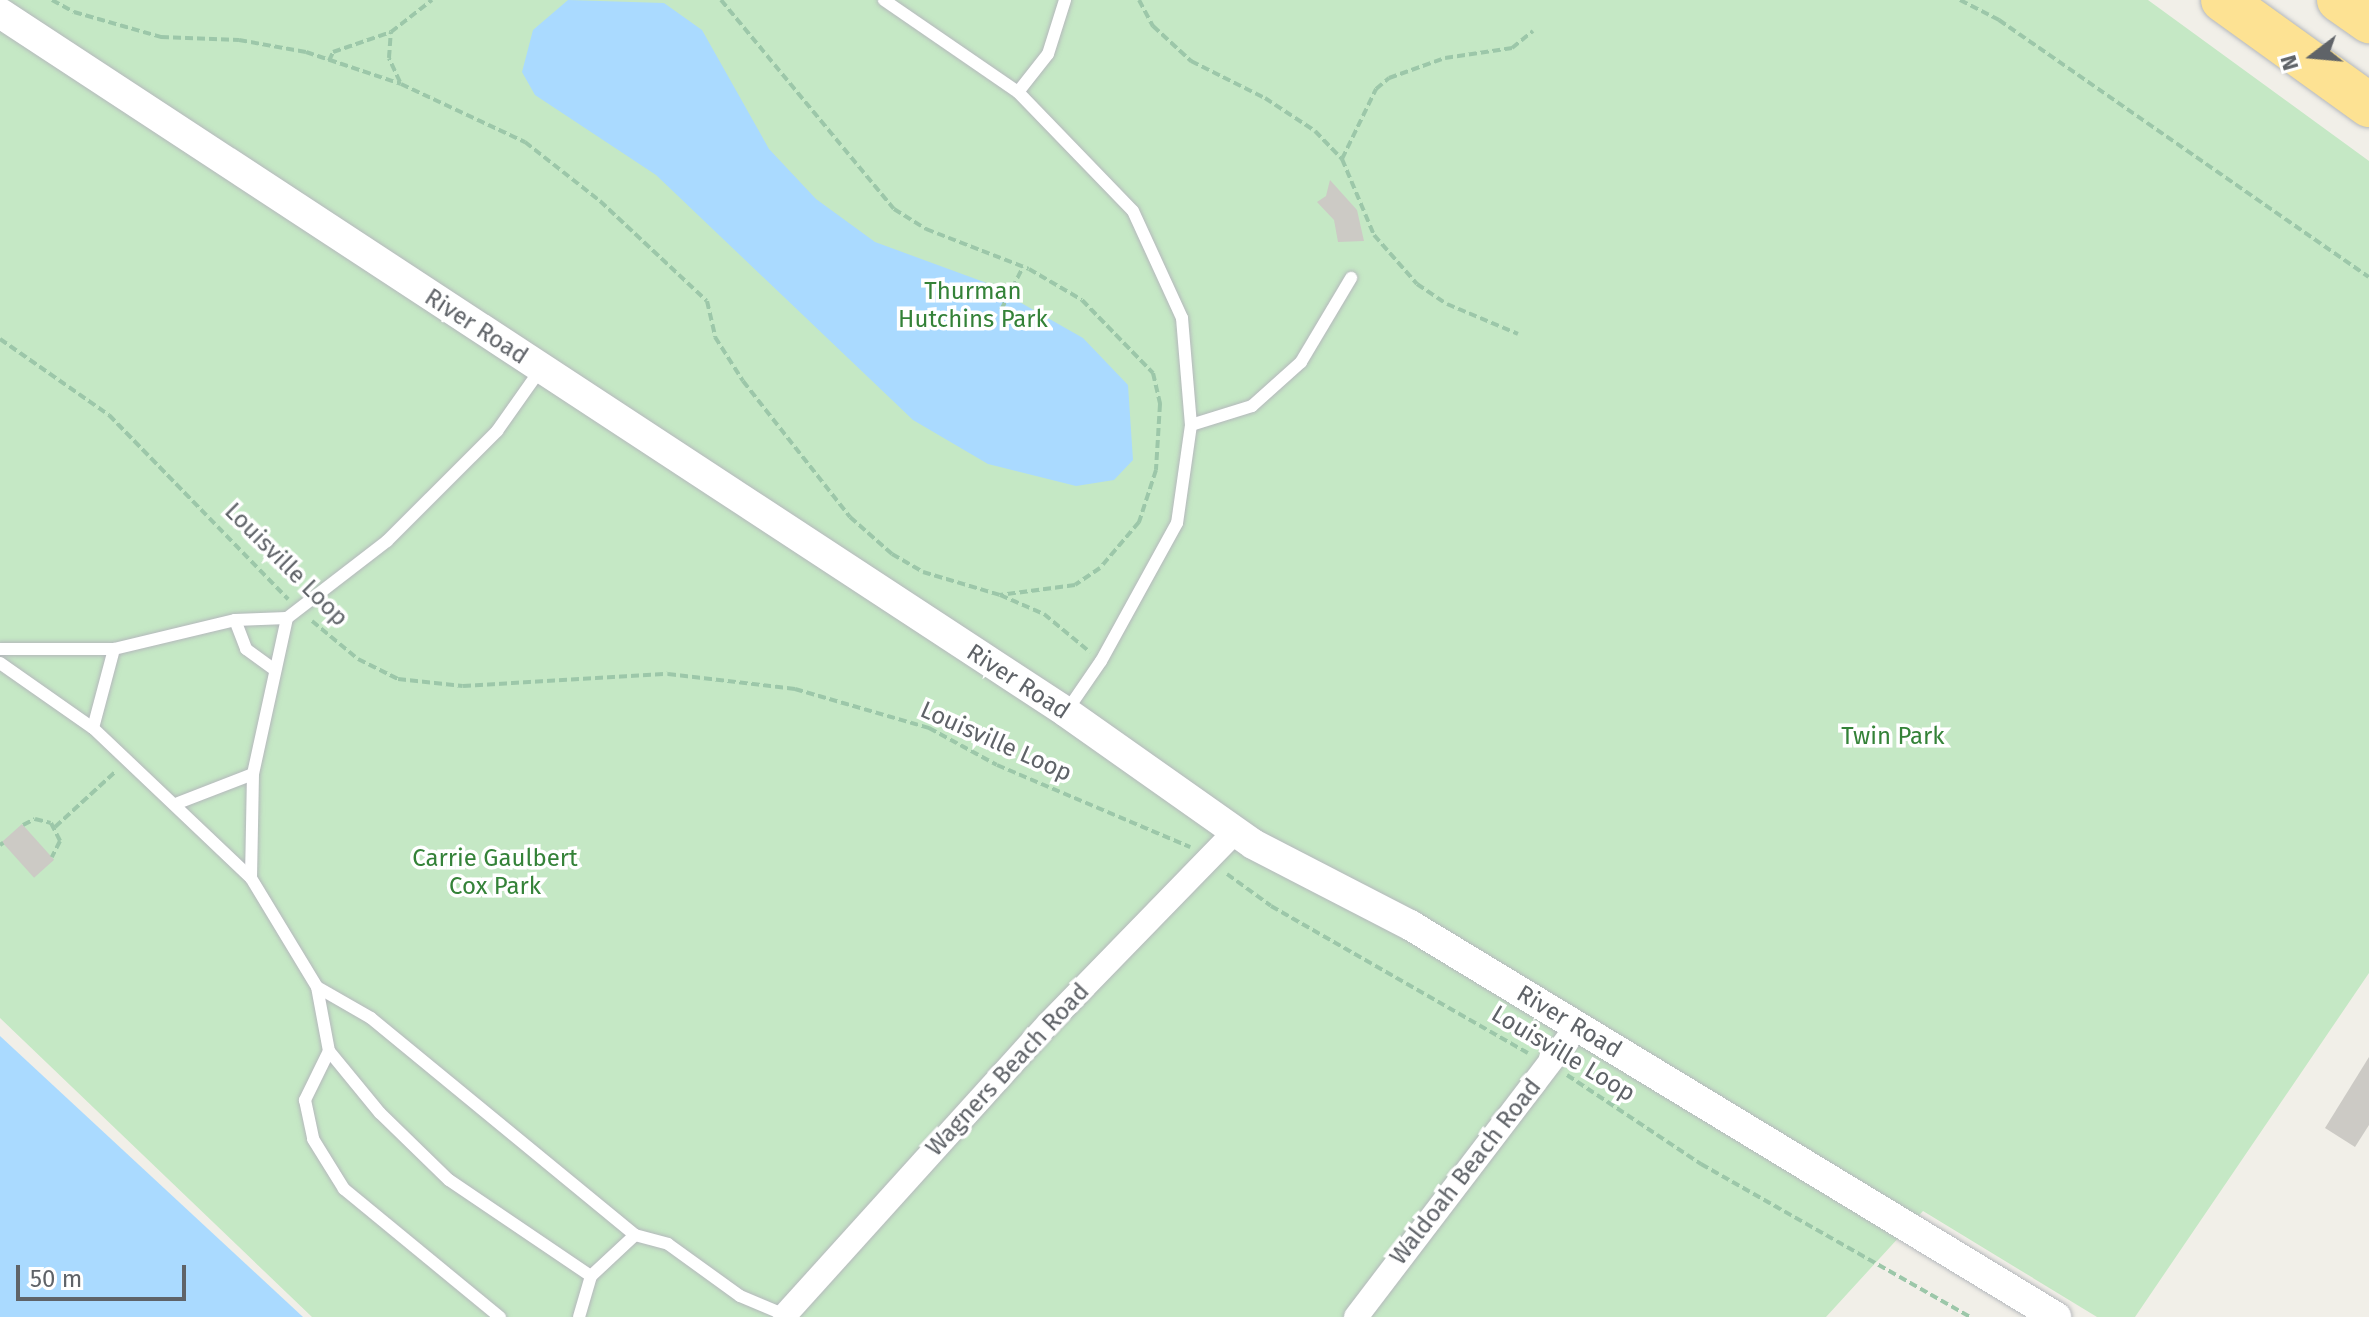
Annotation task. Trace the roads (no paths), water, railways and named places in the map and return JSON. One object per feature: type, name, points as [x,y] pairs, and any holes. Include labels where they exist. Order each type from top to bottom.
[{"type":"highway","points":[[2223,0],[2369,105]]},
{"type":"highway","points":[[2339,0],[2369,21]]},
{"type":"street","name":"River Road","points":[[0,13],[540,370],[1066,712],[1236,831],[1410,925],[2056,1317]]},
{"type":"street","name":"Wagners Beach Road","points":[[785,1315],[1048,1024],[1236,831]]},
{"type":"street","name":"Waldoah Beach Road","points":[[1356,1317],[1577,1027]]},
{"type":"lane","points":[[884,0],[1018,92],[1133,211],[1182,318],[1191,425],[1177,523],[1101,661],[1066,712]]},
{"type":"lane","points":[[1018,92],[1048,54],[1065,0]]},
{"type":"lane","points":[[1191,425],[1252,406],[1301,362],[1351,278]]},
{"type":"lane","points":[[0,649],[114,649],[235,620],[292,614],[398,530],[497,431],[540,370]]},
{"type":"lane","points":[[251,878],[253,774],[274,669],[292,614]]},
{"type":"lane","points":[[235,620],[246,649],[274,669]]},
{"type":"lane","points":[[93,728],[114,649]]},
{"type":"lane","points":[[0,663],[93,728],[178,803],[251,878],[317,987],[329,1051],[380,1113],[449,1180],[591,1276]]},
{"type":"lane","points":[[178,803],[253,774]]},
{"type":"lane","points":[[317,987],[371,1018],[635,1235],[668,1244],[740,1296],[785,1315]]},
{"type":"lane","points":[[329,1051],[305,1100],[313,1139],[344,1189],[500,1317]]},
{"type":"lane","points":[[579,1317],[591,1276],[635,1235]]},
{"type":"water","points":[[568,0],[664,3],[702,30],[769,149],[816,199],[875,242],[984,282],[1083,338],[1128,385],[1133,460],[1114,480],[1076,486],[988,464],[913,420],[656,175],[535,95],[522,72],[533,30]]},
{"type":"water","points":[[0,1036],[303,1317],[0,1317]]},
{"type":"park label","name":"Thurman Hutchins Park","points":[[973,306]]},
{"type":"park label","name":"Twin Park","points":[[1893,737]]},
{"type":"park label","name":"Carrie Gaulbert Cox Park","points":[[495,873]]}]
